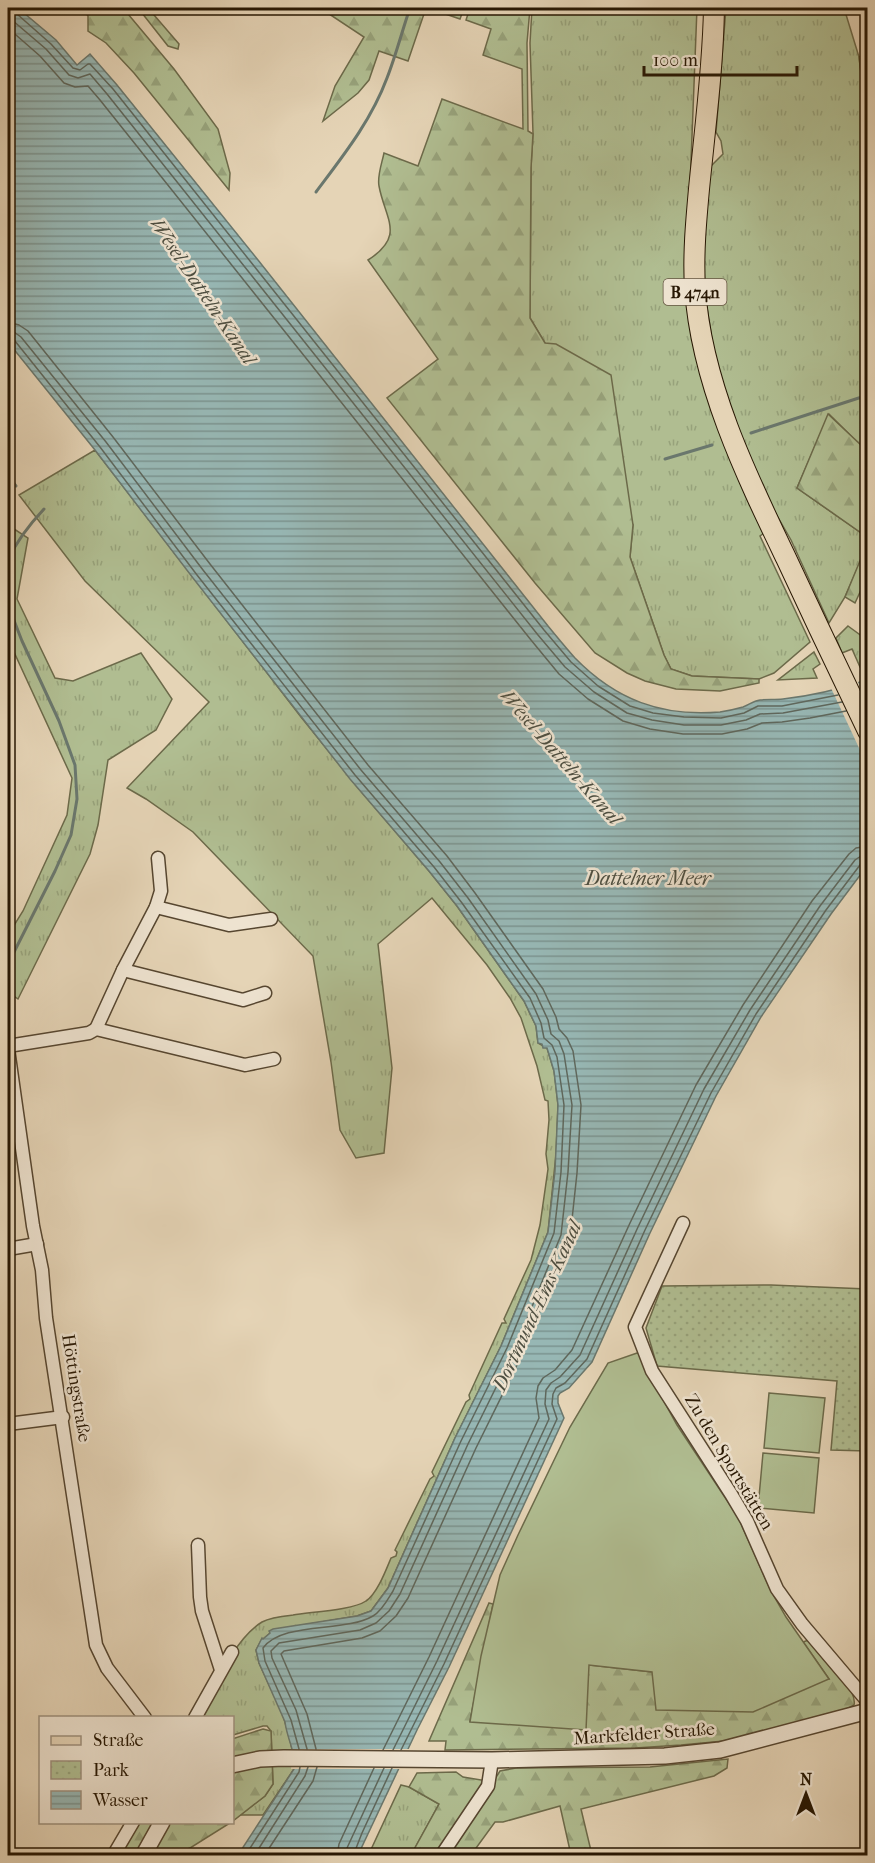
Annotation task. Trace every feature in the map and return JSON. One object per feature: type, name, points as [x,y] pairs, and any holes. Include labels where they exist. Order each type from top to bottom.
[{"type":"main road","name":"B 474n","points":[[714,8],[713,51],[694,241],[698,320],[706,358],[720,403],[757,498],[867,730]]},
{"type":"street","points":[[8,1047],[89,1033],[96,1029],[123,970],[156,907],[161,891],[158,858]]},
{"type":"street","points":[[156,907],[229,925],[271,919]]},
{"type":"street","points":[[123,970],[243,1000],[265,993]]},
{"type":"street","points":[[96,1029],[245,1065],[274,1059]]},
{"type":"street","name":"Höttingstraße","points":[[8,1047],[42,1270],[46,1318],[63,1417],[96,1645],[107,1668],[143,1716]]},
{"type":"street","name":"Zu den Sportstätten","points":[[683,1223],[635,1328],[652,1371],[742,1512],[777,1588],[802,1624],[867,1702]]},
{"type":"street","points":[[8,1249],[37,1244]]},
{"type":"street","points":[[8,1425],[63,1417]]},
{"type":"street","points":[[198,1545],[202,1611],[221,1670]]},
{"type":"street","points":[[196,1716],[232,1652]]},
{"type":"street","name":"Markfelder Straße","points":[[234,1765],[261,1759],[284,1758],[492,1760],[634,1758],[686,1754],[731,1747],[867,1711]]},
{"type":"street","points":[[441,1856],[488,1786],[492,1760]]},
{"type":"street","points":[[113,1856],[132,1824]]},
{"type":"street","points":[[143,1856],[161,1824]]},
{"type":"green space","points":[[83,8],[123,8],[174,69],[218,129],[230,173],[229,190],[134,73],[106,43],[88,31],[88,16]]},
{"type":"green space","points":[[138,8],[148,8],[179,44],[178,49],[168,46]]},
{"type":"green space","points":[[320,8],[426,8],[408,61],[379,51],[369,80],[358,93],[323,121],[335,86],[364,37]]},
{"type":"green space","points":[[428,8],[464,8],[460,19]]},
{"type":"green space","points":[[470,8],[530,8],[527,43],[528,131],[533,134],[530,318],[545,343],[556,344],[611,375],[633,525],[630,557],[664,655],[671,669],[692,676],[759,679],[759,683],[720,691],[676,689],[645,681],[627,673],[595,653],[535,583],[387,398],[438,359],[368,260],[380,251],[390,235],[390,226],[379,182],[384,153],[418,166],[442,99],[523,129],[522,69],[483,55],[491,29],[466,20]]},
{"type":"green space","points":[[532,8],[697,8],[690,187],[689,303],[767,531],[760,536],[810,642],[774,673],[759,679],[692,676],[671,669],[630,557],[633,525],[545,343],[530,318],[533,133],[530,43]]},
{"type":"green space","points":[[726,8],[844,8],[859,57],[868,126],[867,442],[861,446],[829,414],[797,488],[867,537],[868,544],[845,597],[829,623],[745,448],[716,365],[706,301],[702,239],[708,169],[723,154],[721,141],[716,132]]},
{"type":"green space","points":[[868,55],[867,126],[859,57]]},
{"type":"green space","points":[[828,414],[861,445],[867,442],[867,537],[797,488]]},
{"type":"green space","points":[[95,450],[301,717],[457,906],[524,1001],[536,1026],[538,1043],[547,1048],[554,1071],[558,1105],[556,1154],[548,1232],[501,1346],[455,1438],[388,1588],[371,1611],[357,1616],[274,1630],[262,1639],[256,1650],[259,1663],[283,1715],[295,1759],[294,1769],[263,1815],[240,1815],[265,1796],[273,1784],[271,1731],[267,1726],[263,1726],[234,1735],[234,1716],[199,1716],[233,1652],[252,1630],[262,1622],[273,1618],[342,1609],[366,1601],[384,1575],[391,1558],[396,1556],[395,1550],[430,1479],[434,1476],[432,1472],[466,1402],[470,1399],[469,1395],[502,1323],[506,1323],[504,1319],[531,1260],[540,1225],[548,1169],[546,1154],[548,1101],[545,1100],[537,1066],[521,1018],[510,998],[487,965],[432,898],[378,944],[392,1068],[384,1153],[356,1158],[340,1130],[313,956],[193,832],[127,788],[209,702],[85,581],[19,495]]},
{"type":"green space","points":[[8,525],[28,538],[17,599],[55,678],[73,681],[141,653],[172,699],[156,730],[108,760],[98,825],[90,854],[18,999],[11,994],[8,935],[23,911],[67,815],[72,778],[8,639]]},
{"type":"green space","points":[[867,544],[867,577],[855,603],[845,597]]},
{"type":"green space","points":[[848,626],[867,640],[867,664],[860,667],[852,649],[842,653],[836,638]]},
{"type":"green space","points":[[814,652],[820,664],[813,669],[817,678],[778,680]]},
{"type":"green space","points":[[771,1285],[867,1289],[867,1451],[831,1450],[837,1381],[657,1366],[646,1328],[662,1286]]},
{"type":"green space","points":[[640,1352],[649,1374],[677,1425],[738,1517],[771,1591],[786,1617],[829,1679],[753,1712],[656,1710],[652,1672],[589,1665],[586,1730],[470,1722],[481,1656],[500,1575],[518,1535],[570,1427],[608,1363]]},
{"type":"green space","points":[[769,1393],[825,1398],[819,1453],[764,1448]]},
{"type":"green space","points":[[763,1453],[819,1458],[814,1513],[758,1508]]},
{"type":"green space","points":[[489,1603],[493,1604],[470,1721],[589,1665],[653,1672],[829,1679],[803,1642],[811,1639],[851,1689],[854,1705],[845,1710],[724,1741],[635,1748],[445,1750],[446,1741],[429,1741]]},
{"type":"green space","points":[[263,1729],[271,1731],[273,1784],[265,1796],[234,1820],[234,1738]]},
{"type":"green space","points":[[728,1759],[727,1768],[714,1776],[581,1809],[592,1855],[571,1855],[560,1806],[503,1822],[495,1822],[471,1855],[411,1855],[439,1804],[409,1787],[417,1773],[456,1772],[463,1777],[493,1782],[500,1771],[516,1768],[650,1767]]},
{"type":"green space","points":[[401,1785],[439,1804],[411,1855],[368,1856]]},
{"type":"green space","points":[[137,1824],[228,1824],[179,1855],[118,1856]]},
{"type":"water","name":"Dattelner Meer","points":[[8,8],[18,8],[56,40],[77,65],[90,54],[258,260],[548,626],[591,673],[607,685],[641,703],[679,712],[699,713],[729,711],[755,701],[815,694],[867,680],[867,866],[831,914],[761,1017],[716,1096],[650,1233],[592,1362],[569,1388],[558,1396],[558,1403],[564,1418],[449,1667],[358,1855],[238,1855],[294,1769],[294,1757],[285,1722],[259,1663],[256,1650],[262,1638],[273,1629],[357,1616],[371,1611],[388,1588],[455,1438],[501,1346],[548,1232],[555,1171],[558,1105],[554,1071],[547,1048],[543,1048],[542,1044],[538,1043],[536,1026],[524,1001],[457,906],[350,779],[95,450],[8,342]]},
{"type":"pier","points":[[857,680],[867,702],[867,765],[831,688]]},
{"type":"pier","points":[[290,1749],[411,1749],[402,1769],[291,1769]]},
{"type":"waterway","points":[[316,192],[356,138],[373,109],[390,69],[410,8]]},
{"type":"waterway","points":[[751,433],[868,395]]},
{"type":"waterway","points":[[665,459],[712,445]]},
{"type":"waterway","points":[[8,476],[16,486]]},
{"type":"waterway","points":[[8,560],[24,533],[44,509]]},
{"type":"waterway","points":[[8,605],[59,721],[75,765],[77,799],[71,835],[8,964]]},
{"type":"water label","name":"Wesel-Datteln-Kanal","points":[[203,291]]},
{"type":"water label","name":"Wesel-Datteln-Kanal","points":[[561,757]]},
{"type":"water label","name":"Dortmund-Ems-Kanal","points":[[537,1306]]}]
